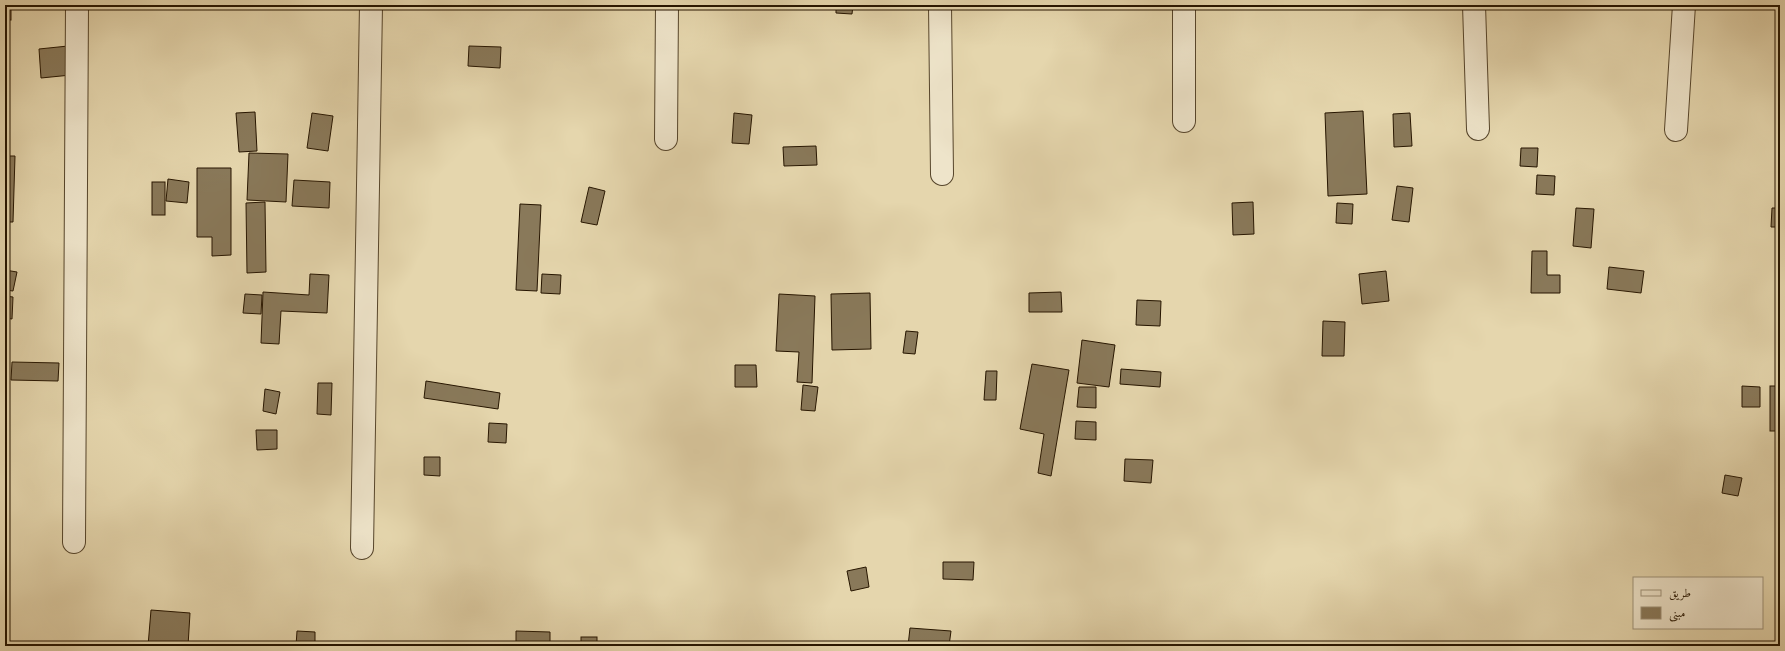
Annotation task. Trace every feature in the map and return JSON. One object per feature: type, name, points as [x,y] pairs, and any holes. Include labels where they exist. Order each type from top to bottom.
[{"type":"street","points":[[74,542],[76,5]]},
{"type":"street","points":[[362,548],[372,5]]},
{"type":"street","points":[[666,5],[666,139]]},
{"type":"street","points":[[940,5],[942,174]]},
{"type":"street","points":[[1184,5],[1184,121]]},
{"type":"street","points":[[1474,5],[1478,129]]},
{"type":"street","points":[[1676,130],[1684,5]]},
{"type":"building","points":[[5,5],[11,5],[11,20],[5,20]]},
{"type":"building","points":[[836,5],[853,5],[852,14],[836,13]]},
{"type":"building","points":[[68,46],[71,75],[41,78],[39,49]]},
{"type":"building","points":[[469,46],[501,47],[500,68],[468,66]]},
{"type":"building","points":[[1363,111],[1367,194],[1328,196],[1325,113]]},
{"type":"building","points":[[255,112],[257,151],[239,152],[236,113]]},
{"type":"building","points":[[312,113],[333,116],[328,151],[307,148]]},
{"type":"building","points":[[734,113],[752,115],[749,144],[732,143]]},
{"type":"building","points":[[1410,113],[1412,146],[1394,147],[1393,114]]},
{"type":"building","points":[[816,146],[817,165],[784,166],[783,147]]},
{"type":"building","points":[[1521,148],[1538,148],[1537,167],[1520,166]]},
{"type":"building","points":[[249,153],[288,154],[286,202],[247,200]]},
{"type":"building","points":[[5,156],[15,156],[13,222],[5,222]]},
{"type":"building","points":[[197,168],[231,168],[231,255],[212,256],[212,237],[197,237]]},
{"type":"building","points":[[1537,175],[1555,176],[1554,195],[1536,194]]},
{"type":"building","points":[[168,179],[189,182],[187,203],[166,201]]},
{"type":"building","points":[[294,180],[330,182],[329,208],[292,206]]},
{"type":"building","points":[[152,182],[165,182],[165,215],[152,215]]},
{"type":"building","points":[[1397,186],[1413,188],[1409,222],[1392,220]]},
{"type":"building","points":[[589,187],[605,191],[597,225],[581,222]]},
{"type":"building","points":[[265,202],[266,272],[247,273],[246,203]]},
{"type":"building","points":[[1253,202],[1254,234],[1233,235],[1232,203]]},
{"type":"building","points":[[1337,203],[1353,204],[1352,224],[1336,223]]},
{"type":"building","points":[[520,204],[541,205],[537,291],[516,290]]},
{"type":"building","points":[[1576,208],[1594,209],[1591,248],[1573,246]]},
{"type":"building","points":[[1772,208],[1780,208],[1780,227],[1771,227]]},
{"type":"building","points":[[1532,251],[1547,251],[1547,275],[1560,275],[1560,293],[1531,293]]},
{"type":"building","points":[[1609,267],[1644,271],[1641,293],[1607,289]]},
{"type":"building","points":[[5,270],[17,272],[13,291],[5,290]]},
{"type":"building","points":[[1386,271],[1389,301],[1362,304],[1359,274]]},
{"type":"building","points":[[310,274],[329,275],[327,313],[281,311],[279,344],[261,343],[263,292],[309,295]]},
{"type":"building","points":[[542,274],[561,275],[560,294],[541,293]]},
{"type":"building","points":[[1061,292],[1062,312],[1029,312],[1029,293]]},
{"type":"building","points":[[870,293],[871,349],[832,350],[831,294]]},
{"type":"building","points":[[245,294],[262,295],[261,314],[243,313]]},
{"type":"building","points":[[779,294],[815,296],[812,383],[797,382],[799,352],[776,351]]},
{"type":"building","points":[[5,296],[13,297],[12,319],[5,318]]},
{"type":"building","points":[[1137,300],[1161,301],[1160,326],[1136,325]]},
{"type":"building","points":[[1323,321],[1345,322],[1344,356],[1322,356]]},
{"type":"building","points":[[906,331],[918,332],[915,354],[903,353]]},
{"type":"building","points":[[1082,340],[1115,345],[1109,387],[1077,383]]},
{"type":"building","points":[[12,362],[59,363],[58,381],[11,380]]},
{"type":"building","points":[[1032,364],[1069,370],[1051,476],[1038,473],[1044,434],[1020,429]]},
{"type":"building","points":[[735,365],[756,365],[757,387],[735,387]]},
{"type":"building","points":[[1121,369],[1161,372],[1160,387],[1120,384]]},
{"type":"building","points":[[986,371],[997,371],[996,400],[984,400]]},
{"type":"building","points":[[426,381],[500,393],[498,409],[424,398]]},
{"type":"building","points":[[318,383],[332,383],[331,415],[317,414]]},
{"type":"building","points":[[803,385],[818,387],[815,411],[801,410]]},
{"type":"building","points":[[1742,386],[1760,387],[1760,407],[1742,407]]},
{"type":"building","points":[[1770,386],[1780,386],[1780,431],[1770,431]]},
{"type":"building","points":[[1079,387],[1096,387],[1096,408],[1077,407]]},
{"type":"building","points":[[265,389],[280,392],[276,414],[263,411]]},
{"type":"building","points":[[1076,421],[1096,422],[1096,440],[1075,439]]},
{"type":"building","points":[[489,423],[507,424],[506,443],[488,442]]},
{"type":"building","points":[[256,430],[277,430],[277,449],[257,450]]},
{"type":"building","points":[[424,457],[440,457],[440,476],[424,475]]},
{"type":"building","points":[[1125,459],[1153,460],[1151,483],[1124,481]]},
{"type":"building","points":[[1725,475],[1742,478],[1738,496],[1722,493]]},
{"type":"building","points":[[943,562],[974,562],[973,580],[943,579]]},
{"type":"building","points":[[866,567],[869,587],[851,591],[847,571]]},
{"type":"building","points":[[151,610],[190,613],[188,646],[148,646]]},
{"type":"building","points":[[910,628],[951,631],[949,646],[908,646]]},
{"type":"building","points":[[297,631],[315,632],[315,646],[296,646]]},
{"type":"building","points":[[516,631],[550,632],[550,646],[516,646]]},
{"type":"building","points":[[581,637],[597,637],[597,646],[581,646]]}]
